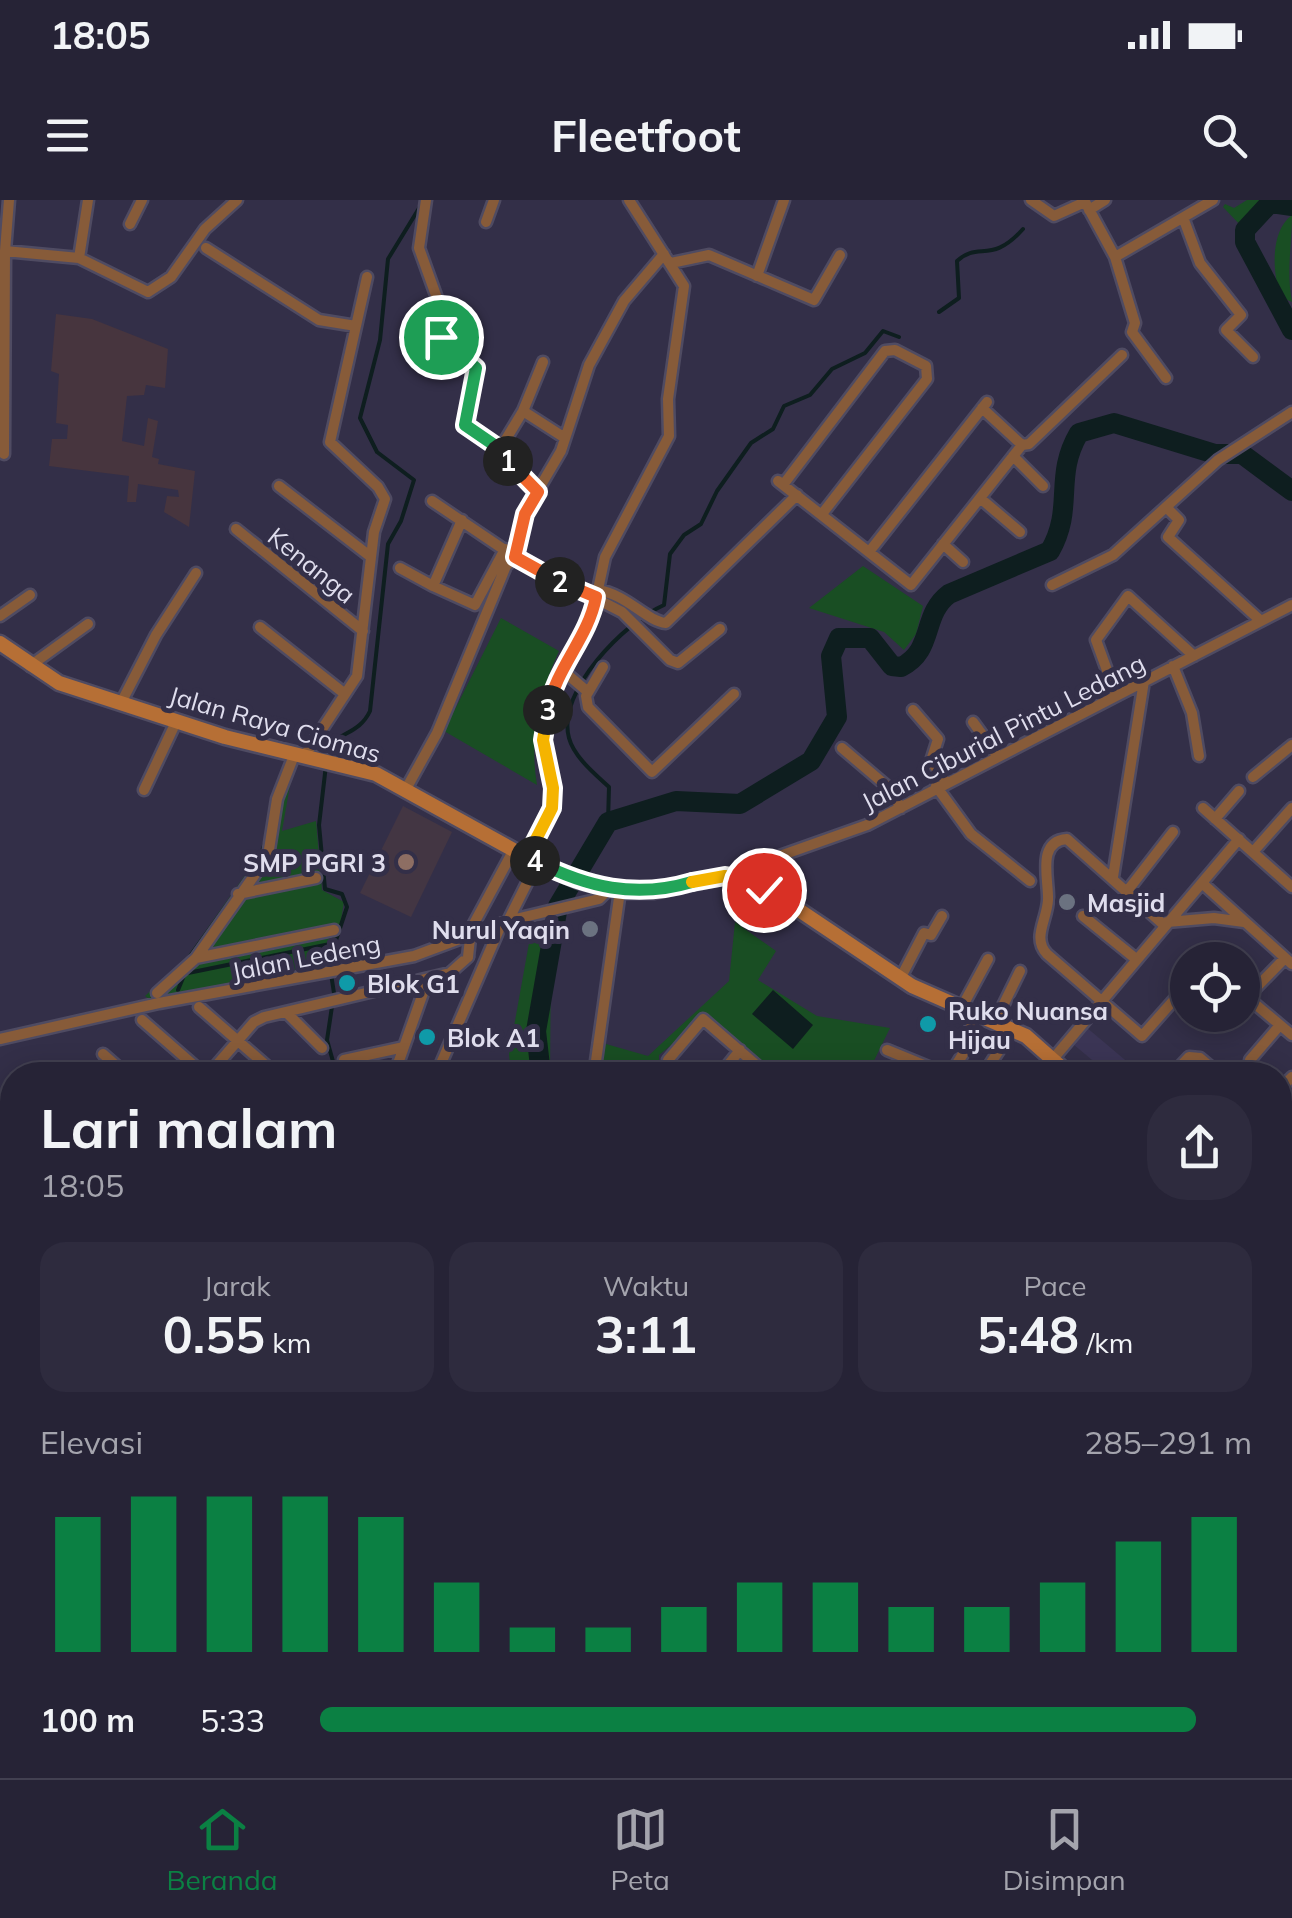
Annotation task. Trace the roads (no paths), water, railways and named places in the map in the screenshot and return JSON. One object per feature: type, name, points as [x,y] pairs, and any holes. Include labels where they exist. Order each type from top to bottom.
[{"type":"main road","name":"Jalan Raya Ciomas","points":[[0,643],[59,683],[176,722],[340,764],[406,789],[532,860],[580,881],[615,890],[654,891],[725,876]]},
{"type":"main road","points":[[725,876],[780,898],[900,979],[1012,1029],[1057,1062]]},
{"type":"street","points":[[4,454],[5,250],[9,200]]},
{"type":"street","points":[[78,258],[88,200]]},
{"type":"street","points":[[130,224],[142,200]]},
{"type":"street","points":[[5,250],[78,258],[151,291],[170,277],[206,229],[238,200]]},
{"type":"street","points":[[426,200],[418,248],[437,298],[441,339],[476,368],[465,425],[500,449],[538,492]]},
{"type":"street","points":[[486,222],[494,200]]},
{"type":"street","points":[[442,1062],[552,808],[553,788],[543,740],[566,672],[590,622],[613,540],[640,498],[669,436],[668,399],[684,290],[668,258],[629,200]]},
{"type":"street","points":[[757,276],[784,200]]},
{"type":"street","points":[[1031,200],[1054,216],[1105,200]]},
{"type":"street","points":[[1115,257],[1214,200]]},
{"type":"street","points":[[1086,204],[1115,257],[1135,323],[1133,333],[1166,378]]},
{"type":"street","points":[[1184,220],[1200,264],[1241,316],[1226,330],[1254,356]]},
{"type":"street","points":[[206,248],[319,320],[356,326]]},
{"type":"street","points":[[406,789],[437,733],[525,514],[565,438],[589,365],[624,301],[668,258],[709,254],[814,300],[840,255]]},
{"type":"street","points":[[156,993],[194,959],[268,856],[280,788],[306,756],[356,676],[371,557],[384,496],[330,442],[367,277]]},
{"type":"street","points":[[822,514],[927,379],[926,366],[895,350],[885,351],[781,483],[911,585],[1022,445],[1030,444],[1122,355]]},
{"type":"street","points":[[500,449],[523,411],[542,362]]},
{"type":"street","points":[[869,552],[985,405],[1022,445]]},
{"type":"street","points":[[523,411],[565,438]]},
{"type":"street","points":[[1052,585],[1113,555],[1227,455],[1292,412]]},
{"type":"street","points":[[1013,456],[1042,486]]},
{"type":"street","name":"Kenanga","points":[[279,486],[371,557]]},
{"type":"street","points":[[432,501],[510,553],[582,594],[613,592],[666,623],[796,495]]},
{"type":"street","points":[[980,498],[1020,532]]},
{"type":"street","points":[[1166,506],[1179,520],[1168,536],[1260,621]]},
{"type":"street","points":[[433,586],[462,520]]},
{"type":"street","name":"Kenanga","points":[[236,529],[363,631]]},
{"type":"street","points":[[944,544],[964,562]]},
{"type":"street","points":[[400,568],[475,605],[510,553]]},
{"type":"street","points":[[122,702],[196,572]]},
{"type":"street","points":[[597,593],[635,624],[664,656],[678,662],[720,628]]},
{"type":"street","points":[[0,616],[30,595]]},
{"type":"street","points":[[1116,695],[1096,640],[1128,596],[1194,656]]},
{"type":"street","name":"Jalan Ciburial Pintu Ledang","points":[[725,876],[855,831],[1292,605]]},
{"type":"street","points":[[30,666],[88,624]]},
{"type":"street","points":[[260,627],[345,694]]},
{"type":"street","points":[[1173,666],[1192,714],[1199,756]]},
{"type":"street","points":[[603,667],[587,691],[588,707],[652,772],[734,694]]},
{"type":"street","points":[[566,672],[587,691]]},
{"type":"street","points":[[1113,876],[1144,682]]},
{"type":"street","points":[[913,710],[938,739],[931,761],[940,784],[971,834],[1030,881]]},
{"type":"street","points":[[144,790],[176,722]]},
{"type":"street","points":[[973,722],[997,756]]},
{"type":"street","points":[[1253,777],[1292,746]]},
{"type":"street","points":[[842,748],[890,788],[901,808]]},
{"type":"street","points":[[1216,819],[1239,790]]},
{"type":"street","points":[[1203,808],[1291,884]]},
{"type":"street","points":[[1253,852],[1289,811]]},
{"type":"street","points":[[1128,890],[1173,832]]},
{"type":"street","points":[[1170,1004],[1142,1036],[1042,949],[1048,900],[1046,858],[1051,848],[1065,838],[1165,924],[1214,918],[1245,922]]},
{"type":"street","points":[[1053,1058],[1239,839]]},
{"type":"street","points":[[219,1062],[254,1022],[450,974],[468,956],[472,929],[532,860]]},
{"type":"street","points":[[238,894],[316,878]]},
{"type":"street","points":[[1202,883],[1289,959],[1260,982]]},
{"type":"street","points":[[595,1062],[615,890]]},
{"type":"street","name":"Jalan Ledeng","points":[[0,1039],[159,1003],[336,974],[442,949],[504,923],[606,896],[615,890]]},
{"type":"street","points":[[900,979],[924,932],[931,935],[942,916]]},
{"type":"street","points":[[1083,916],[1136,959]]},
{"type":"street","points":[[194,959],[334,930]]},
{"type":"street","points":[[957,1062],[962,1054],[969,1010],[988,959]]},
{"type":"street","points":[[996,1022],[1020,971]]},
{"type":"street","points":[[399,1062],[428,979]]},
{"type":"street","points":[[199,1008],[261,1062]]},
{"type":"street","points":[[1260,1008],[1292,1036]]},
{"type":"street","points":[[286,1012],[322,1048]]},
{"type":"street","points":[[668,1062],[703,1019],[753,1062]]},
{"type":"street","points":[[142,1020],[192,1062]]},
{"type":"street","points":[[1250,1060],[1280,1025]]},
{"type":"street","points":[[991,1062],[1012,1029]]},
{"type":"street","points":[[344,1060],[404,1047]]},
{"type":"street","points":[[730,1062],[740,1050]]},
{"type":"street","points":[[887,1050],[917,1062]]},
{"type":"street","points":[[104,1054],[113,1062]]},
{"type":"waterway","points":[[1292,206],[1270,203],[1245,230],[1245,242],[1292,330]]},
{"type":"waterway","points":[[326,755],[329,747],[359,725],[370,711],[388,544],[401,521],[414,480],[377,452],[360,418],[380,340],[388,259],[421,205]]},
{"type":"waterway","points":[[939,312],[959,298],[957,261],[965,255],[994,250],[1023,229]]},
{"type":"waterway","points":[[608,822],[609,787],[580,758],[569,738],[568,719],[583,680],[613,642],[664,605],[670,554],[684,535],[701,524],[717,491],[751,443],[773,429],[784,406],[810,395],[832,369],[865,353],[883,331],[899,337]]},
{"type":"waterway","points":[[540,1062],[536,1031],[558,906],[608,822],[676,801],[740,804],[811,761],[837,717],[831,656],[839,638],[870,638],[892,666],[901,667],[919,651],[934,612],[949,594],[1050,551],[1061,520],[1067,464],[1079,433],[1114,423],[1215,454],[1242,454],[1292,491]]},
{"type":"waterway","points":[[326,765],[319,825],[325,889],[342,894],[347,907],[329,961],[334,993],[327,1040],[333,1062]]},
{"type":"waterway","points":[[258,862],[265,843]]},
{"type":"waterway","points":[[188,959],[247,877]]},
{"type":"waterway","points":[[188,973],[335,943]]},
{"type":"waterway","points":[[178,990],[187,968]]},
{"type":"place","name":"SMP PGRI 3","points":[[406,862]]},
{"type":"place","name":"Masjid","points":[[1067,902]]},
{"type":"place","name":"Nurul Yaqin","points":[[590,929]]},
{"type":"place","name":"Blok G1","points":[[347,983]]},
{"type":"place","name":"Ruko Nuansa Hijau","points":[[928,1024]]},
{"type":"place","name":"Blok A1","points":[[427,1037]]}]
